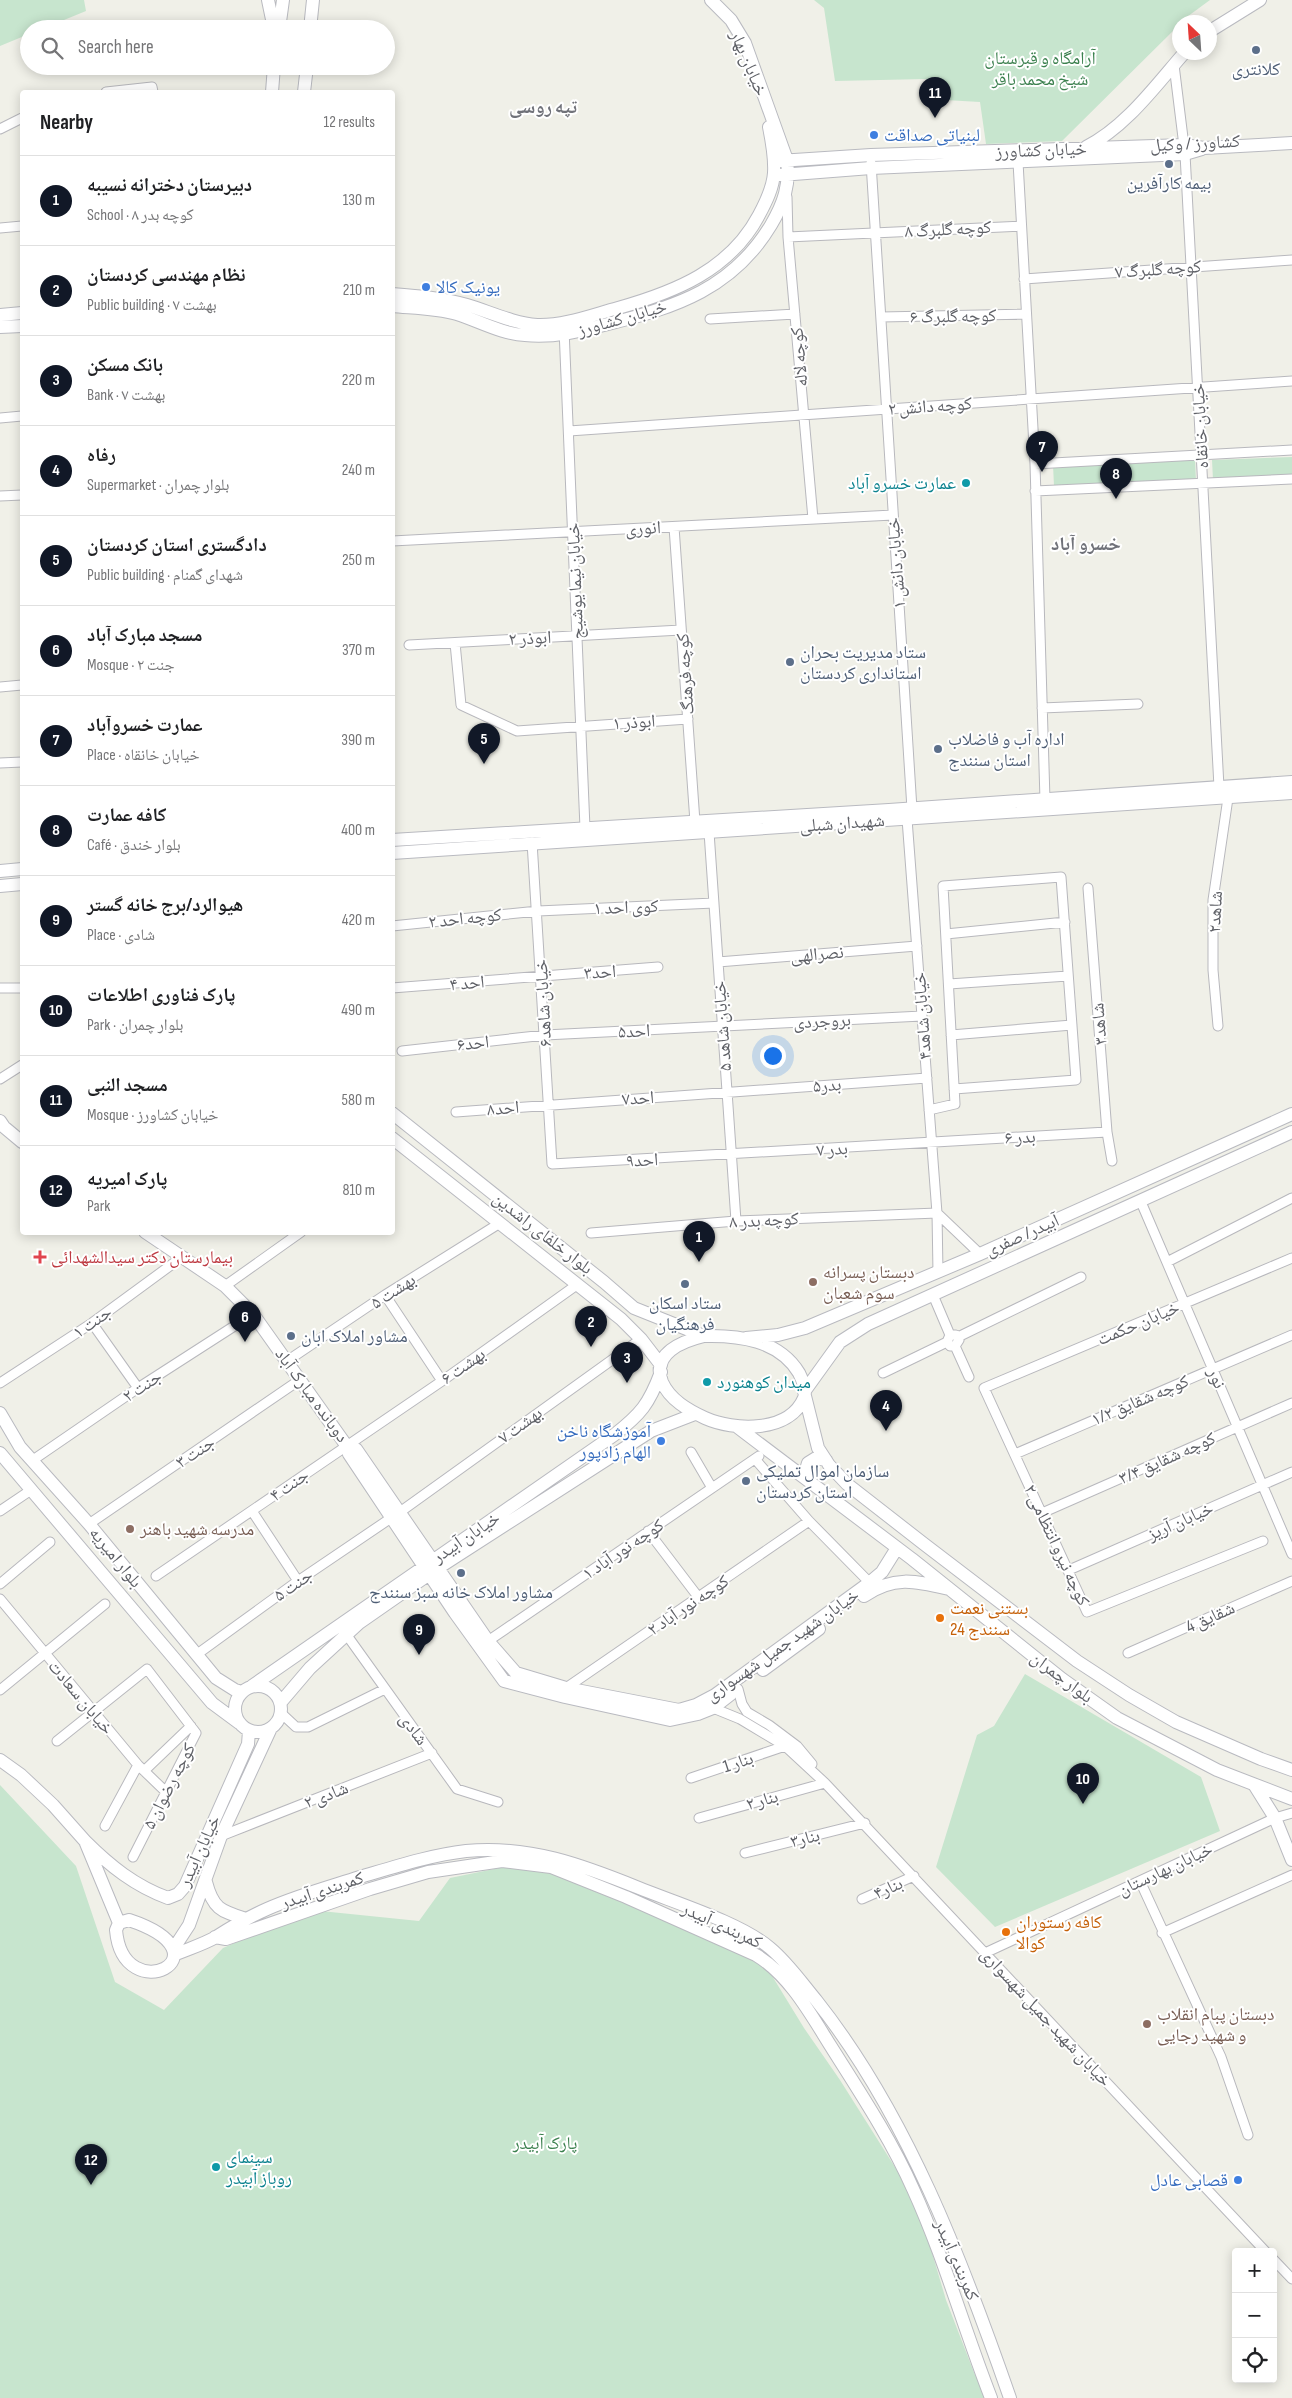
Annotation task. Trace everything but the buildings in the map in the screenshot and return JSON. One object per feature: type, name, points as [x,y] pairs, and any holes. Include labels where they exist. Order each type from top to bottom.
[{"type":"main road","points":[[268,0],[272,20]]},
{"type":"main road","points":[[280,20],[282,0]]},
{"type":"main road","points":[[311,20],[313,0]]},
{"type":"main road","name":"خیابان بهار","points":[[711,0],[731,20],[745,43],[788,160]]},
{"type":"main road","points":[[1217,27],[1260,0]]},
{"type":"main road","points":[[1081,149],[1099,140],[1131,113],[1178,60]]},
{"type":"main road","points":[[272,90],[273,75]]},
{"type":"main road","points":[[304,90],[306,75]]},
{"type":"main road","name":"خیابان بهار","points":[[766,103],[774,161]]},
{"type":"main road","name":"کشاورز / وکیل","points":[[1099,140],[1144,146],[1185,148],[1292,141]]},
{"type":"main road","name":"خیابان کشاورز","points":[[774,175],[789,175],[871,162],[1081,149],[1204,148],[1292,141]]},
{"type":"main road","name":"خیابان کشاورز","points":[[395,294],[441,299],[521,323],[563,329],[669,292],[716,267],[736,248],[753,227],[768,199],[774,175],[774,161],[1018,162],[1185,148]]},
{"type":"main road","name":"خیابان کشاورز","points":[[395,306],[444,310],[524,335],[642,315],[698,294],[735,271],[752,252],[776,217],[787,194],[788,160]]},
{"type":"main road","points":[[0,315],[20,313]]},
{"type":"main road","points":[[0,327],[20,326]]},
{"type":"main road","name":"شهیدان شبلی","points":[[395,853],[532,842],[709,832],[1045,800],[1292,782]]},
{"type":"main road","name":"شهیدان شبلی","points":[[395,840],[696,822],[909,814],[1292,793]]},
{"type":"main road","points":[[0,871],[20,868]]},
{"type":"main road","points":[[0,886],[20,884]]},
{"type":"main road","name":"آبیدر/ صفری","points":[[746,1338],[778,1335],[805,1328],[980,1254],[1292,1114]]},
{"type":"main road","name":"بلوار خلفای راشدین","points":[[395,1115],[634,1308],[704,1336]]},
{"type":"main road","points":[[0,1121],[4,1127],[20,1140]]},
{"type":"main road","name":"آبیدر/ صفری","points":[[804,1394],[815,1380],[829,1355],[849,1334],[1292,1132]]},
{"type":"main road","name":"بلوار خلفای راشدین","points":[[395,1140],[621,1319],[641,1339],[661,1369]]},
{"type":"main road","name":"دوبانده مبارک آباد","points":[[150,1235],[225,1286],[253,1314],[301,1379],[346,1445],[356,1449],[396,1515],[431,1567]]},
{"type":"main road","points":[[621,1319],[627,1322],[632,1319],[636,1313],[634,1308]]},
{"type":"main road","points":[[704,1336],[746,1338],[777,1350],[794,1364],[803,1380],[804,1394],[796,1410],[781,1420],[760,1426],[736,1426],[695,1414],[672,1397],[662,1381],[661,1369],[668,1351],[683,1342],[704,1336]]},
{"type":"main road","name":"خیابان آبیدر","points":[[281,1708],[310,1668],[346,1634],[431,1567],[638,1417],[651,1398],[661,1369]]},
{"type":"main road","name":"بلوار چمران","points":[[804,1394],[818,1448],[826,1460],[854,1489],[1077,1661],[1129,1695],[1176,1722],[1261,1759],[1292,1770]]},
{"type":"main road","name":"بلوار امیریه","points":[[0,1413],[20,1447],[89,1524],[216,1678],[235,1690],[247,1689]]},
{"type":"main road","name":"خیابان آبیدر","points":[[247,1689],[431,1567],[651,1431],[695,1414]]},
{"type":"main road","name":"بلوار چمران","points":[[736,1426],[897,1548],[1062,1679],[1117,1718],[1217,1770],[1292,1799]]},
{"type":"main road","name":"بلوار امیریه","points":[[0,1453],[212,1703],[244,1727]]},
{"type":"main road","points":[[810,1481],[805,1473],[808,1463],[816,1458],[826,1460]]},
{"type":"main road","name":"خیابان شهید جمیل شهسواری","points":[[431,1567],[504,1681],[564,1697],[670,1720],[698,1714],[712,1708],[738,1689],[872,1585],[897,1548]]},
{"type":"main road","name":"خیابان شهید جمیل شهسواری","points":[[431,1567],[488,1641],[516,1673],[566,1688],[679,1710],[696,1705],[715,1695],[872,1585],[916,1580],[949,1589]]},
{"type":"main road","points":[[260,1686],[273,1691],[281,1708],[271,1728],[264,1732],[244,1727],[236,1717],[235,1704],[247,1689],[260,1686]]},
{"type":"main road","name":"خیابان آبیدر","points":[[85,1841],[113,1868],[131,1881],[168,1898],[178,1894],[186,1886],[248,1744],[244,1727]]},
{"type":"main road","name":"خیابان آبیدر","points":[[174,1951],[189,1925],[221,1836],[271,1728]]},
{"type":"main road","points":[[0,1760],[21,1775],[53,1805],[85,1841],[120,1923]]},
{"type":"main road","points":[[1255,1786],[1274,1818],[1292,1860]]},
{"type":"main road","name":"کمربندی آبیدر","points":[[174,1951],[215,1937],[227,1928],[271,1907],[327,1887],[397,1866],[465,1851],[514,1849],[560,1859],[606,1874],[733,1926],[769,1946],[791,1969],[840,2031],[873,2081],[896,2125],[971,2292],[1010,2398]]},
{"type":"main road","name":"کمربندی آبیدر","points":[[215,1937],[226,1938],[370,1889],[428,1872],[502,1861],[550,1867],[626,1896],[768,1962],[784,1978],[814,2020],[880,2126],[913,2188],[992,2398]]},
{"type":"main road","points":[[206,1882],[210,1898],[218,1908],[226,1913],[246,1919]]},
{"type":"main road","points":[[129,1920],[167,1939],[174,1951],[172,1963],[167,1968],[152,1973],[144,1972],[128,1960],[121,1948],[116,1930],[120,1923],[129,1920]]},
{"type":"street","points":[[721,0],[731,20]]},
{"type":"street","name":"خیابان خانقاه","points":[[1174,65],[1185,148],[1219,787]]},
{"type":"street","points":[[124,90],[152,87],[153,90]]},
{"type":"street","points":[[0,130],[20,119]]},
{"type":"street","name":"خیابان دانش ۱","points":[[871,162],[887,409],[909,814]]},
{"type":"street","points":[[1018,162],[1035,464],[1045,800]]},
{"type":"street","name":"کوچه لاله","points":[[787,194],[788,237],[813,519]]},
{"type":"street","points":[[0,228],[20,226]]},
{"type":"street","name":"کوچه گلبرگ ۸","points":[[788,237],[1021,226]]},
{"type":"street","name":"کوچه گلبرگ ۷","points":[[1024,279],[1292,260]]},
{"type":"street","points":[[710,319],[795,314]]},
{"type":"street","name":"کوچه گلبرگ ۶","points":[[881,317],[1026,314]]},
{"type":"street","name":"خیابان نیما یوشیج","points":[[563,329],[569,431],[585,828]]},
{"type":"street","name":"کوچه دانش ۲","points":[[569,431],[1292,381]]},
{"type":"street","points":[[0,418],[20,416]]},
{"type":"street","points":[[1035,464],[1292,450]]},
{"type":"street","points":[[1035,491],[1292,480]]},
{"type":"street","points":[[0,496],[20,495]]},
{"type":"street","name":"انوری","points":[[395,541],[893,515]]},
{"type":"street","name":"کوچه فرهنگ","points":[[674,527],[696,822]]},
{"type":"street","name":"ابوذر ۲","points":[[409,645],[681,630]]},
{"type":"street","name":"ابوذر ۱","points":[[455,643],[461,705],[517,731],[688,719]]},
{"type":"street","points":[[0,687],[20,685]]},
{"type":"street","points":[[1042,708],[1138,704]]},
{"type":"street","points":[[0,763],[20,762]]},
{"type":"street","name":"شاهد۲","points":[[1218,1026],[1213,970],[1213,900],[1228,798]]},
{"type":"street","name":"خیابان شاهد۴","points":[[909,814],[916,946],[937,1213],[938,1272]]},
{"type":"street","name":"خیابان شاهد ۵","points":[[709,832],[736,1221]]},
{"type":"street","name":"خیابان شاهد۶","points":[[532,842],[538,910],[552,1164]]},
{"type":"street","points":[[929,1110],[955,1104],[954,1089],[951,1035],[949,984],[943,886],[1061,877],[1076,1080],[954,1089]]},
{"type":"street","name":"شاهد۳","points":[[1088,888],[1112,1161]]},
{"type":"street","name":"کوی احد ۱","points":[[538,910],[714,903]]},
{"type":"street","name":"کوچه احد ۲","points":[[395,926],[538,910]]},
{"type":"street","points":[[946,934],[1064,922]]},
{"type":"street","name":"نصرالهی","points":[[718,962],[916,946]]},
{"type":"street","name":"احد۳","points":[[542,976],[658,967]]},
{"type":"street","name":"احد ۴","points":[[395,988],[542,976]]},
{"type":"street","points":[[949,984],[1068,976]]},
{"type":"street","points":[[0,988],[20,988]]},
{"type":"street","name":"بروجردی","points":[[722,1026],[922,1016]]},
{"type":"street","points":[[951,1035],[1072,1025]]},
{"type":"street","name":"احد۵","points":[[545,1035],[722,1026]]},
{"type":"street","name":"احد۶","points":[[402,1052],[545,1035]]},
{"type":"street","points":[[0,1079],[20,1066]]},
{"type":"street","name":"بدر۵","points":[[727,1092],[927,1078]]},
{"type":"street","name":"احد۷","points":[[549,1104],[727,1092]]},
{"type":"street","name":"احد۸","points":[[456,1112],[549,1104]]},
{"type":"street","name":"بدر ۶","points":[[932,1142],[1108,1132]]},
{"type":"street","name":"بدر ۷","points":[[731,1156],[932,1142]]},
{"type":"street","name":"احد۹","points":[[552,1164],[731,1156]]},
{"type":"street","points":[[1167,1262],[1292,1198]]},
{"type":"street","name":"نور","points":[[1141,1202],[1292,1552]]},
{"type":"street","points":[[937,1213],[980,1254]]},
{"type":"street","name":"کوچه بدر ۸","points":[[591,1233],[736,1221],[937,1213]]},
{"type":"street","name":"بهشت ۵","points":[[287,1361],[385,1295],[500,1222]]},
{"type":"street","points":[[225,1286],[297,1235]]},
{"type":"street","name":"جنت ۱","points":[[0,1383],[92,1323],[182,1257]]},
{"type":"street","name":"خیابان حکمت","points":[[984,1388],[1292,1258]]},
{"type":"street","points":[[883,1372],[1081,1277]]},
{"type":"street","name":"بهشت ۶","points":[[346,1445],[442,1381],[578,1284]]},
{"type":"street","points":[[385,1295],[442,1381]]},
{"type":"street","points":[[933,1295],[969,1377]]},
{"type":"street","name":"جنت ۲","points":[[33,1460],[138,1388],[253,1314]]},
{"type":"street","points":[[92,1323],[138,1388]]},
{"type":"street","name":"کوچه شقایق ۱/۲","points":[[1015,1454],[1292,1335]]},
{"type":"street","name":"بهشت ۷","points":[[396,1515],[641,1339]]},
{"type":"street","name":"جنت ۳","points":[[89,1524],[301,1379]]},
{"type":"street","name":"کوچه نیرو انتظامی ۲","points":[[984,1388],[1087,1612],[1263,1541]]},
{"type":"street","name":"کوچه شقایق ۳/۴","points":[[1042,1513],[1292,1403]]},
{"type":"street","name":"جنت ۴","points":[[156,1576],[346,1445]]},
{"type":"street","points":[[691,1452],[712,1488]]},
{"type":"street","name":"کوچه نور آباد ۱","points":[[488,1641],[757,1458],[809,1521]]},
{"type":"street","name":"خیابان آریز","points":[[1069,1570],[1292,1472]]},
{"type":"street","points":[[0,1511],[30,1490]]},
{"type":"street","points":[[252,1511],[298,1581]]},
{"type":"street","name":"جنت ۵","points":[[196,1655],[298,1581],[396,1515]]},
{"type":"street","points":[[809,1521],[872,1585]]},
{"type":"street","name":"کوچه نور آباد ۲","points":[[566,1688],[809,1521]]},
{"type":"street","points":[[648,1531],[699,1598]]},
{"type":"street","points":[[0,1584],[50,1542]]},
{"type":"street","name":"شقایق 4","points":[[1128,1652],[1292,1580]]},
{"type":"street","name":"خیابان سعادت","points":[[0,1599],[141,1768],[166,1792]]},
{"type":"street","points":[[0,1690],[44,1652],[105,1604]]},
{"type":"street","name":"شادی","points":[[346,1634],[457,1789],[498,1802]]},
{"type":"street","name":"کوچه رضوان ۵","points":[[92,1711],[147,1669],[196,1733],[133,1857]]},
{"type":"street","points":[[281,1708],[296,1727],[308,1727],[385,1689]]},
{"type":"street","name":"خیابان شهید جمیل شهسواری","points":[[738,1689],[742,1704],[747,1712],[770,1724],[797,1746],[826,1782],[1262,2248]]},
{"type":"street","name":"خیابان شهید جمیل شهسواری","points":[[712,1708],[740,1720],[785,1746],[826,1782]]},
{"type":"street","points":[[57,1741],[92,1711]]},
{"type":"street","points":[[105,1826],[141,1768],[191,1726]]},
{"type":"street","name":"بنار 1","points":[[691,1778],[785,1746]]},
{"type":"street","name":"شادی ۲","points":[[221,1836],[432,1754]]},
{"type":"street","name":"بنار ۲","points":[[699,1818],[826,1782]]},
{"type":"street","name":"خیابان بهارستان","points":[[985,1953],[1274,1818],[1292,1813]]},
{"type":"street","name":"بنار۳","points":[[745,1852],[865,1823]]},
{"type":"street","points":[[1162,1933],[1292,1875]]},
{"type":"street","name":"بنار۴","points":[[862,1899],[914,1876]]},
{"type":"street","points":[[1140,1881],[1162,1933],[1221,2057],[1248,2135]]},
{"type":"street","points":[[1277,2263],[1292,2279]]},
{"type":"green space","points":[[0,0],[84,0],[86,11],[64,20],[20,20],[20,38],[0,46]]},
{"type":"green space","name":"آرامگاه و قبرستان شیخ محمد باقر","points":[[814,0],[1210,0],[1190,15],[1172,15],[1172,32],[1062,141],[986,144],[980,102],[945,100],[926,79],[835,81],[824,8]]},
{"type":"green space","points":[[1292,457],[1292,478],[1213,480],[1212,460]]},
{"type":"green space","points":[[1195,460],[1196,481],[1054,486],[1053,465]]},
{"type":"green space","points":[[1025,1674],[1201,1777],[1220,1831],[995,1927],[936,1867],[977,1735],[994,1726]]},
{"type":"green space","name":"پارک آبیدر","points":[[0,1785],[76,1866],[115,1982],[164,2010],[223,1948],[311,1910],[419,1921],[450,1878],[529,1862],[675,1920],[766,1966],[917,2202],[946,2300],[975,2375],[988,2398],[0,2398]]},
{"type":"place","name":"کلانتری","points":[[1256,50]]},
{"type":"place","name":"مسجد النبی","points":[[935,118]]},
{"type":"place","name":"لبنیاتی ‌صداقت","points":[[874,135]]},
{"type":"place","name":"بیمه کارآفرین","points":[[1169,164]]},
{"type":"place","name":"یونیک کالا","points":[[426,287]]},
{"type":"place","name":"عمارت خسروآباد","points":[[1042,472]]},
{"type":"place","name":"عمارت خسرو آباد","points":[[966,483]]},
{"type":"place","name":"کافه عمارت","points":[[1116,499]]},
{"type":"place","name":"ستاد مدیریت بحران استانداری کردستان","points":[[790,662]]},
{"type":"place","name":"اداره آب و فاضلاب استان سنندج","points":[[938,749]]},
{"type":"place","name":"دادگستری استان کردستان","points":[[484,764]]},
{"type":"place","name":"بیمارستان دکتر سیدالشهدائی","points":[[40,1257]]},
{"type":"place","name":"دبیرستان دخترانه نسیبه","points":[[699,1262]]},
{"type":"place","name":"دبستان پسرانه سوم شعبان","points":[[813,1282]]},
{"type":"place","name":"ستاد اسکان فرهنگیان","points":[[685,1284]]},
{"type":"place","name":"مشاور املاک ابان","points":[[291,1336]]},
{"type":"place","name":"مسجد مبارک آباد","points":[[245,1342]]},
{"type":"place","name":"نظام مهندسی کردستان","points":[[591,1347]]},
{"type":"place","name":"میدان کوهنورد","points":[[707,1382]]},
{"type":"place","name":"بانک مسکن","points":[[627,1383]]},
{"type":"place","name":"رفاه","points":[[886,1431]]},
{"type":"place","name":"آموزشگاه ناخن الهام زادپور","points":[[661,1441]]},
{"type":"place","name":"سازمان اموال تملیکی استان کردستان","points":[[746,1481]]},
{"type":"place","name":"مدرسه شهید باهنر","points":[[130,1529]]},
{"type":"place","name":"مشاور املاک خانه سبز سنندج","points":[[461,1573]]},
{"type":"place","name":"بستنی نعمت سنندج 24","points":[[940,1618]]},
{"type":"place","name":"هیوالرد/برج خانه گستر","points":[[419,1655]]},
{"type":"place","name":"پارک فناوری اطلاعات","points":[[1083,1804]]},
{"type":"place","name":"کافه رستوران کوالا","points":[[1006,1932]]},
{"type":"place","name":"دبستان پبام انقلاب و شهید رجایی","points":[[1147,2024]]},
{"type":"place","name":"سینمای روباز آبیدر","points":[[216,2167]]},
{"type":"place","name":"قصابی عادل","points":[[1238,2180]]},
{"type":"place","name":"پارک امیریه","points":[[91,2185]]},
{"type":"district","name":"تپه روسی","points":[[543,106]]},
{"type":"district","name":"خسرو آباد","points":[[1086,543]]}]
